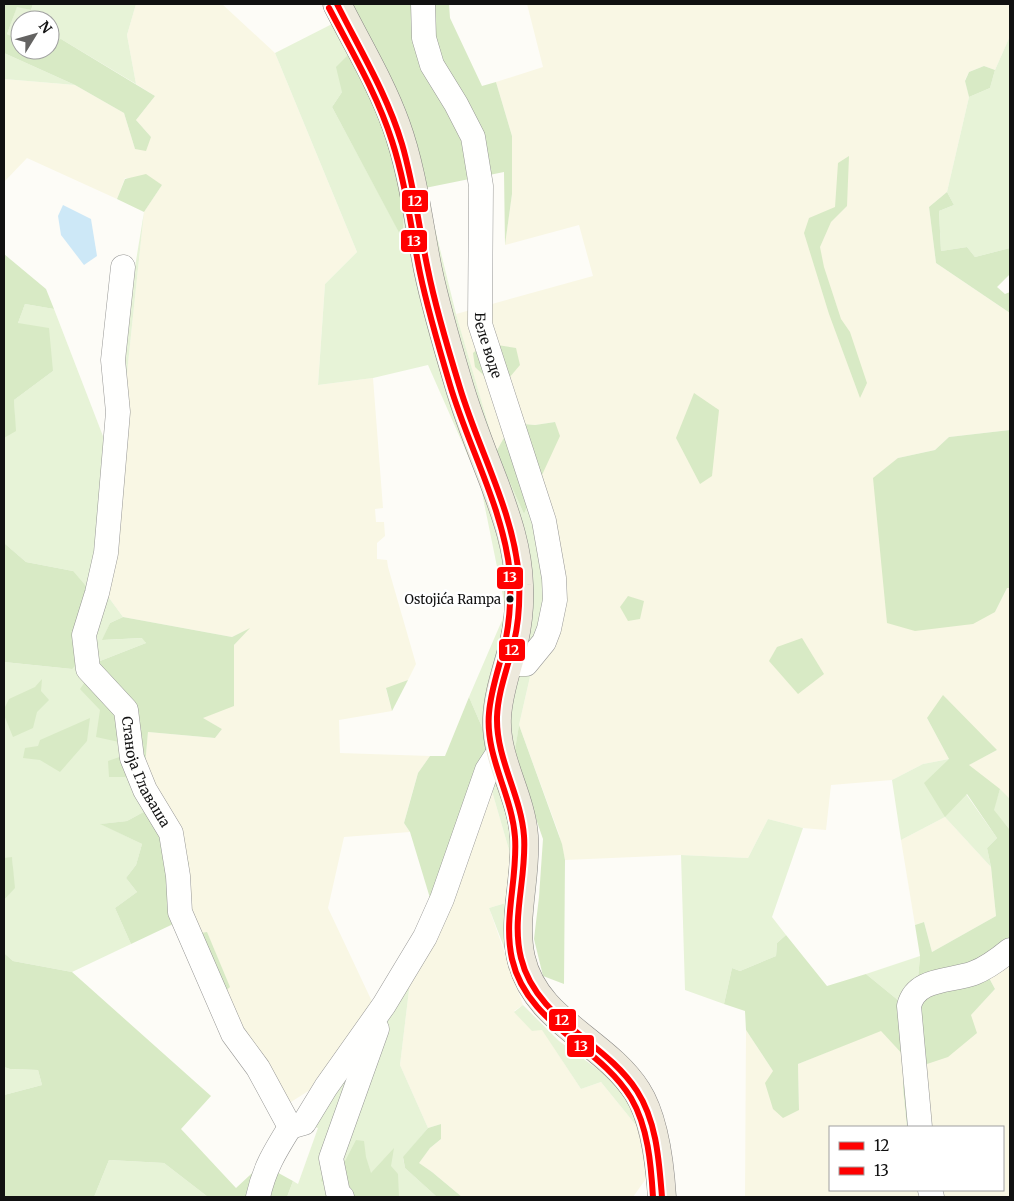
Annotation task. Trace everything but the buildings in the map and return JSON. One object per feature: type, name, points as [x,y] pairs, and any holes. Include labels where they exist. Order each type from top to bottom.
[{"type":"main road","points":[[337,4],[378,82],[396,126],[414,189],[429,273],[441,322],[459,384],[503,505],[512,536],[519,585],[518,621],[498,710],[497,729],[500,750],[517,802],[524,836],[518,927],[520,955],[529,982],[546,1006],[625,1074],[640,1096],[649,1116],[653,1132],[662,1197]]},
{"type":"street","name":"Беле воде","points":[[424,4],[424,38],[432,64],[473,137],[481,186],[480,324],[544,521],[554,578],[552,618],[544,642],[526,664],[508,664]]},
{"type":"street","name":"Станоја Главаша","points":[[123,267],[112,360],[118,412],[106,553],[97,593],[84,635],[88,669],[126,710],[132,758],[145,790],[171,833],[178,876],[180,912],[233,1034],[258,1068],[290,1127]]},
{"type":"street","points":[[258,1197],[262,1177],[271,1156],[290,1127],[304,1123],[326,1086],[384,1005],[425,937],[442,899],[487,770],[500,750]]},
{"type":"street","points":[[920,1126],[909,1006],[911,998],[915,991],[925,984],[975,973],[990,965],[1010,950]]},
{"type":"street","points":[[342,1197],[338,1193],[331,1158],[377,1031],[384,1005]]},
{"type":"shaded area","points":[[136,4],[222,4],[275,53],[357,252],[325,284],[318,385],[373,378],[383,508],[375,509],[376,522],[384,522],[385,536],[377,543],[377,559],[387,560],[416,664],[408,680],[386,689],[392,711],[339,720],[340,753],[430,756],[418,773],[404,823],[410,832],[344,837],[328,908],[376,1010],[321,1083],[283,1107],[195,934],[160,803],[144,777],[148,732],[215,738],[222,729],[202,718],[234,705],[234,645],[248,629],[232,637],[123,617],[104,591],[144,212],[162,185],[125,178],[117,199],[27,158],[4,182],[4,79],[75,85],[124,113],[135,149],[151,137],[136,120],[155,96],[136,84],[127,35]]},
{"type":"shaded area","points":[[527,4],[1010,4],[1010,36],[995,70],[984,66],[969,72],[965,80],[969,97],[947,192],[929,207],[936,263],[1010,313],[1010,430],[949,437],[935,450],[898,458],[995,612],[1007,588],[1010,588],[1010,799],[968,765],[997,750],[927,718],[949,759],[923,764],[892,780],[831,785],[826,830],[803,828],[768,819],[748,858],[681,855],[565,860],[559,834],[519,725],[532,668],[539,483],[555,422],[535,425],[512,423],[496,452],[456,314],[593,276],[579,225],[505,245],[512,194],[512,136],[496,82],[543,67]]},
{"type":"shaded area","points":[[489,781],[514,867],[509,902],[489,908],[523,1005],[514,1011],[542,1029],[581,1089],[601,1082],[644,1135],[648,1176],[633,1197],[462,1197],[418,1163],[430,1148],[441,1139],[441,1124],[428,1128],[400,1065],[415,940]]},
{"type":"shaded area","points":[[945,817],[991,867],[996,916],[932,952],[924,922],[915,925],[901,840]]},
{"type":"shaded area","points":[[1010,958],[1010,1197],[745,1197],[746,1030],[799,1110],[798,1064],[881,1030],[906,1058],[903,1088],[907,1126],[829,1126],[829,1191],[1004,1191],[1004,1126],[918,1126],[924,1065],[995,989],[988,976]]},
{"type":"green space","points":[[4,4],[33,4],[31,10],[17,7],[16,10],[10,10],[10,26],[7,34],[10,35],[10,56],[4,53]]},
{"type":"green space","points":[[33,4],[136,4],[127,35],[136,84],[60,39],[60,10],[31,10]]},
{"type":"green space","points":[[323,4],[449,4],[450,18],[482,86],[496,82],[512,136],[512,194],[505,245],[504,172],[425,188],[404,187],[403,240],[332,107],[342,92],[336,67],[352,51]]},
{"type":"green space","points":[[17,6],[31,10],[16,10]]},
{"type":"green space","points":[[334,23],[352,51],[342,92],[332,107],[403,239],[404,187],[425,188],[456,314],[496,451],[524,514],[539,483],[559,609],[532,668],[519,725],[507,806],[514,867],[489,781],[488,741],[469,697],[506,611],[480,483],[428,365],[373,378],[318,385],[325,284],[357,252],[275,53]]},
{"type":"green space","points":[[1010,36],[1010,248],[975,257],[967,247],[941,251],[939,211],[954,205],[947,192],[969,97],[990,88],[995,70]]},
{"type":"green space","points":[[61,39],[155,96],[136,120],[151,137],[146,151],[135,149],[124,113],[75,85],[20,60],[60,60]]},
{"type":"green space","points":[[4,53],[10,56],[10,60],[20,60],[75,85],[4,79]]},
{"type":"green space","points":[[984,66],[995,70],[990,88],[969,97],[965,81],[969,72]]},
{"type":"green space","points":[[849,156],[847,206],[831,222],[820,247],[824,267],[841,319],[850,332],[867,383],[860,398],[829,314],[804,233],[809,218],[835,207],[838,163]]},
{"type":"green space","points":[[146,174],[162,185],[144,212],[117,199],[125,179]]},
{"type":"green space","points":[[947,192],[954,205],[939,211],[941,251],[967,247],[975,257],[1010,248],[1010,274],[997,287],[1005,294],[1010,292],[1010,313],[936,263],[929,207]]},
{"type":"green space","points":[[144,212],[104,591],[123,617],[110,623],[103,640],[143,638],[146,643],[100,661],[100,710],[160,803],[127,821],[101,824],[142,844],[136,865],[126,878],[137,892],[115,908],[131,944],[72,972],[13,961],[4,953],[4,900],[14,888],[12,858],[4,858],[4,662],[72,669],[73,571],[26,562],[4,543],[4,438],[15,430],[14,400],[53,371],[18,323],[25,304],[54,309],[106,444]]},
{"type":"green space","points":[[4,254],[46,289],[54,309],[25,304],[18,323],[49,328],[53,371],[14,400],[16,431],[4,438]]},
{"type":"green space","points":[[485,343],[516,348],[520,365],[499,390],[475,367],[473,353]]},
{"type":"green space","points":[[694,393],[719,410],[712,476],[700,484],[676,438]]},
{"type":"green space","points":[[555,422],[560,436],[524,514],[496,452],[512,423],[535,425]]},
{"type":"green space","points":[[1010,430],[1010,588],[1007,588],[995,612],[973,624],[915,631],[887,623],[873,478],[898,458],[935,450],[949,437]]},
{"type":"green space","points":[[4,543],[26,562],[73,571],[91,592],[81,660],[72,669],[4,662]]},
{"type":"green space","points":[[628,596],[644,601],[640,619],[628,621],[620,607]]},
{"type":"green space","points":[[123,617],[232,637],[250,628],[234,645],[234,706],[203,718],[222,729],[215,738],[148,732],[144,777],[109,777],[108,761],[125,755],[119,742],[96,737],[100,710],[80,689],[100,661],[146,643],[142,638],[102,640],[110,623]]},
{"type":"green space","points":[[802,638],[824,674],[798,694],[769,661],[777,647]]},
{"type":"green space","points":[[42,679],[41,691],[49,700],[37,712],[33,728],[13,737],[4,715],[4,709],[9,699],[35,687]]},
{"type":"green space","points":[[408,680],[392,711],[386,688]]},
{"type":"green space","points":[[943,695],[997,750],[969,765],[1000,789],[994,810],[1010,830],[1010,958],[988,976],[995,989],[971,1015],[977,1033],[948,1057],[924,1065],[918,1126],[907,1126],[903,1088],[906,1058],[881,1031],[798,1064],[799,1110],[783,1118],[773,1109],[765,1083],[773,1071],[746,1030],[745,1011],[724,1004],[732,968],[740,971],[776,956],[777,943],[786,935],[827,986],[866,974],[915,1014],[920,956],[915,925],[924,922],[932,952],[996,916],[987,848],[997,838],[967,794],[945,817],[924,783],[949,759],[927,718]]},
{"type":"green space","points":[[469,697],[488,741],[483,767],[433,908],[410,832],[404,823],[418,773],[430,756],[445,756]]},
{"type":"green space","points":[[90,718],[87,741],[60,772],[40,760],[23,758],[25,748],[38,746],[40,740]]},
{"type":"green space","points":[[519,725],[562,844],[565,860],[564,984],[543,976],[534,939],[543,839],[514,756]]},
{"type":"green space","points":[[949,759],[966,794],[997,838],[987,848],[991,867],[945,817],[901,840],[892,780],[923,764]]},
{"type":"green space","points":[[1000,789],[1010,799],[1010,830],[993,810]]},
{"type":"green space","points":[[160,803],[171,810],[189,864],[182,872],[188,917],[131,944],[115,908],[137,892],[126,878],[136,865],[142,844],[100,824],[127,821]]},
{"type":"green space","points":[[768,819],[803,828],[772,917],[786,935],[777,943],[776,956],[740,971],[732,968],[724,1004],[685,990],[681,855],[748,858]]},
{"type":"green space","points":[[12,857],[15,888],[4,900],[4,858]]},
{"type":"green space","points":[[509,902],[510,963],[489,908]]},
{"type":"green space","points":[[207,932],[230,987],[221,995],[195,934]]},
{"type":"green space","points":[[415,940],[400,1065],[428,1128],[403,1158],[405,1168],[437,1197],[287,1197],[293,1181],[298,1184],[318,1128],[297,1122]]},
{"type":"green space","points":[[4,953],[13,961],[72,972],[211,1096],[181,1129],[236,1188],[262,1164],[293,1181],[287,1197],[208,1197],[164,1163],[109,1160],[94,1197],[4,1197],[4,1095],[42,1085],[38,1070],[4,1067]]},
{"type":"green space","points":[[920,956],[915,1014],[866,974]]},
{"type":"green space","points":[[523,1005],[559,1041],[611,1079],[631,1102],[644,1135],[601,1082],[581,1089],[542,1030],[532,1031],[514,1012]]},
{"type":"green space","points":[[4,1067],[38,1070],[42,1085],[4,1095]]},
{"type":"green space","points":[[441,1124],[441,1139],[430,1148],[419,1163],[462,1197],[437,1197],[405,1168],[403,1157],[428,1128]]},
{"type":"green space","points":[[356,1140],[364,1141],[371,1173],[394,1148],[391,1166],[398,1174],[399,1197],[346,1197],[321,1181],[328,1163],[342,1167]]},
{"type":"green space","points":[[109,1160],[164,1163],[208,1197],[94,1197]]},
{"type":"water","points":[[63,205],[91,219],[97,256],[84,265],[61,235],[58,216]]},
{"type":"transit line","name":"12","points":[[337,4],[381,90],[402,144],[442,329],[468,412],[503,505],[516,553],[519,578],[518,618],[514,642],[499,698],[497,717],[500,748],[518,806],[524,836],[518,912],[518,943],[521,958],[529,979],[541,998],[556,1014],[623,1073],[637,1091],[644,1103],[653,1129],[662,1197]]},
{"type":"transit line","name":"13","points":[[329,8],[372,90],[392,141],[401,174],[420,273],[434,329],[450,385],[501,526],[506,550],[510,574],[509,614],[506,638],[490,703],[489,729],[491,745],[513,821],[515,837],[515,868],[509,928],[512,959],[520,982],[532,1001],[548,1018],[601,1063],[617,1079],[631,1098],[645,1133],[650,1159],[653,1197]]},
{"type":"place","name":"Ostojića Rampa","points":[[510,599]]}]
